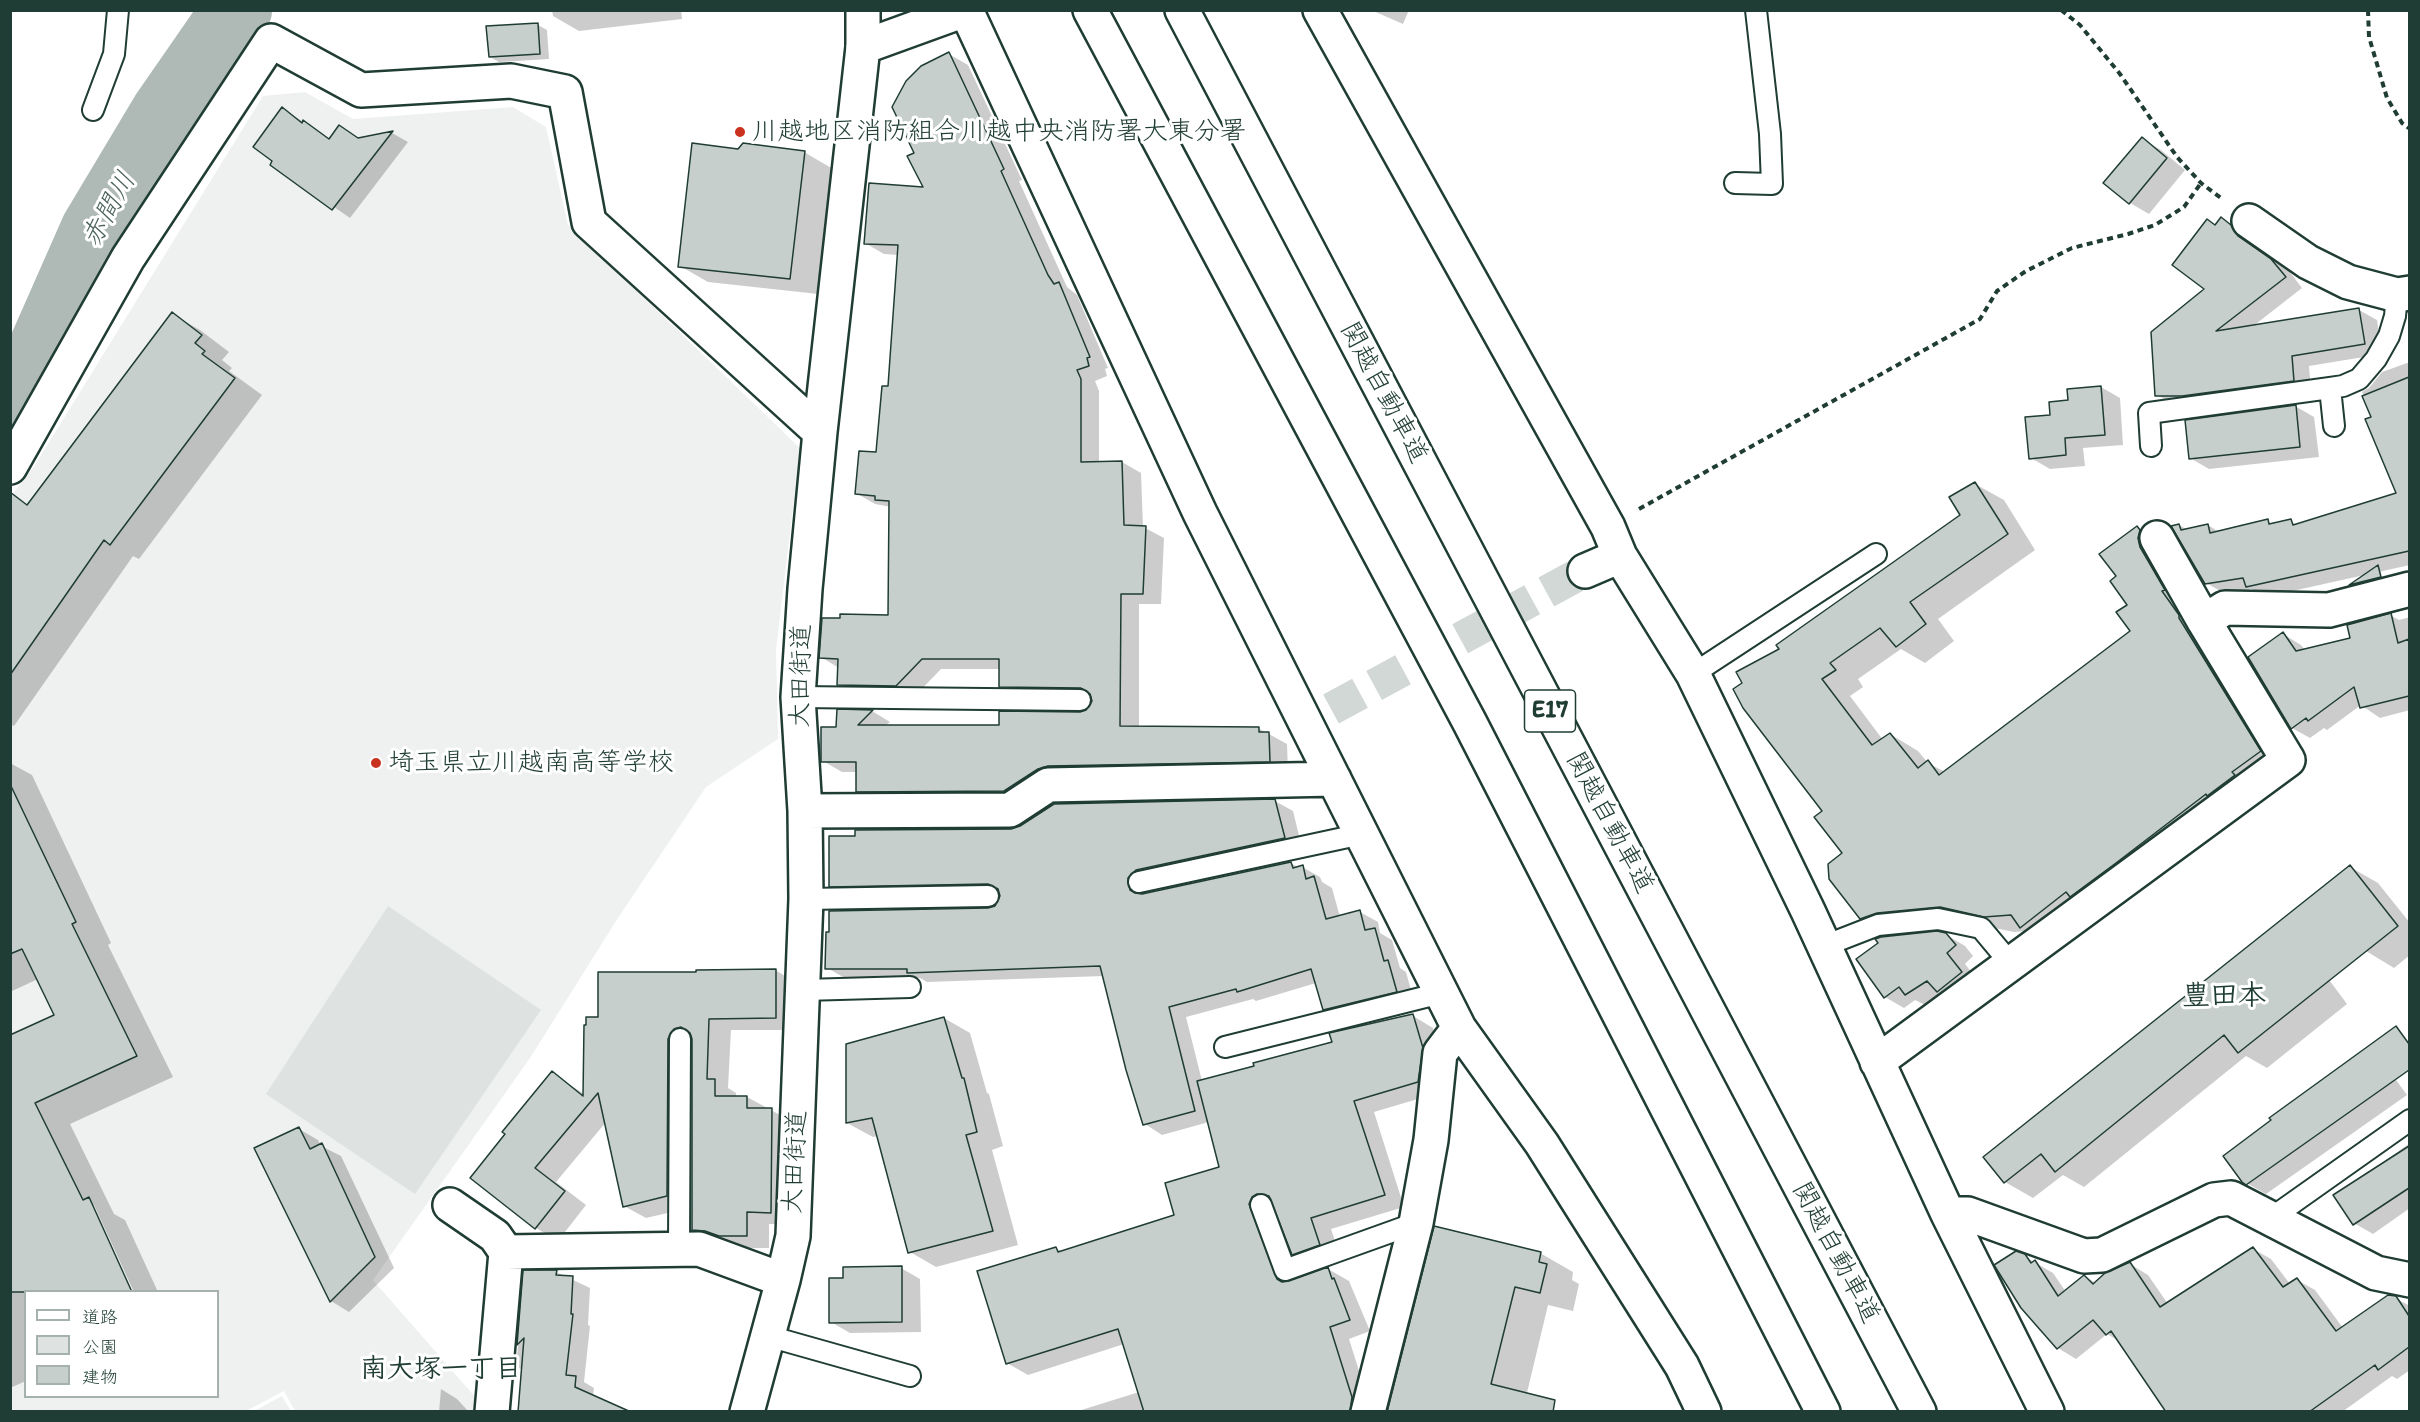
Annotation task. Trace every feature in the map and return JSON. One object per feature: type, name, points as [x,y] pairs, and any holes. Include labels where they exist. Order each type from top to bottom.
[{"type":"main road","name":"大田街道","points":[[747,1412],[793,1236],[806,899],[805,811],[798,697],[805,589],[820,432],[863,47],[863,10]]},
{"type":"main road","points":[[863,47],[966,10],[1200,513],[1318,715],[1334,779],[1459,1028],[1542,1144],[1682,1366],[1704,1412]]},
{"type":"main road","points":[[1090,10],[1470,723],[1824,1412]]},
{"type":"main road","name":"関越自動車道","points":[[1182,10],[1919,1412]]},
{"type":"main road","points":[[1320,10],[1614,542],[1693,674],[1824,946],[1948,1214],[2047,1412]]},
{"type":"main road","points":[[10,467],[128,258],[271,41],[361,90],[511,81],[565,92],[589,222],[820,432]]},
{"type":"main road","points":[[2249,221],[2308,262],[2348,282],[2403,294]]},
{"type":"main road","points":[[1877,1062],[2288,760],[2157,538]]},
{"type":"main road","points":[[1585,571],[1614,542]]},
{"type":"main road","points":[[2204,621],[2225,608],[2329,610],[2409,589]]},
{"type":"main road","points":[[805,811],[1010,810],[1048,785],[1334,779]]},
{"type":"main road","points":[[1368,1412],[1416,1223],[1431,1140],[1440,1053],[1459,1028]]},
{"type":"main road","points":[[1948,1214],[1968,1214],[2084,1256],[2102,1254],[2214,1200],[2231,1198],[2376,1273],[2409,1280]]},
{"type":"main road","points":[[450,1205],[495,1236],[506,1252],[492,1412]]},
{"type":"main road","points":[[506,1252],[679,1247],[699,1249],[783,1280]]},
{"type":"lane","points":[[93,110],[114,54],[118,10]]},
{"type":"lane","points":[[1735,183],[1772,184],[1770,134],[1756,10]]},
{"type":"lane","points":[[2151,446],[2150,413],[2343,386],[2359,379],[2376,358],[2389,336],[2403,294]]},
{"type":"lane","points":[[2330,388],[2334,426]]},
{"type":"lane","points":[[1693,674],[1876,554]]},
{"type":"lane","points":[[798,697],[1080,700]]},
{"type":"lane","points":[[1139,882],[1362,834]]},
{"type":"lane","points":[[806,899],[988,896]]},
{"type":"lane","points":[[1824,946],[1878,925],[1938,919],[1981,928],[2011,964]]},
{"type":"lane","points":[[804,990],[910,987]]},
{"type":"lane","points":[[1226,1047],[1442,993]]},
{"type":"lane","points":[[679,1247],[680,1039]]},
{"type":"lane","points":[[2270,1219],[2409,1120]]},
{"type":"lane","points":[[1261,1205],[1285,1270],[1416,1223]]},
{"type":"lane","points":[[768,1336],[910,1376]]},
{"type":"path","points":[[2061,10],[2080,25],[2120,74],[2162,138],[2201,183],[2249,221]]},
{"type":"path","points":[[2368,10],[2369,37],[2387,98],[2402,123],[2409,129]]},
{"type":"path","points":[[1614,542],[1980,319],[1997,291],[2026,271],[2072,248],[2155,225],[2184,207],[2201,183]]},
{"type":"shaded area","name":"埼玉県立川越南高等学校","points":[[305,92],[353,119],[513,107],[546,127],[568,225],[800,448],[776,650],[778,739],[706,787],[618,918],[530,1058],[373,1280],[483,1406],[482,1411],[295,1411],[284,1391],[246,1411],[11,1412],[11,496],[33,468],[263,96]]},
{"type":"shaded area","points":[[282,1396],[291,1411],[254,1411]]},
{"type":"green space","points":[[388,906],[541,1010],[415,1194],[266,1094]]},
{"type":"building","points":[[538,23],[540,54],[489,57],[486,26]]},
{"type":"building","points":[[949,52],[1004,169],[1001,171],[1048,275],[1054,284],[1059,282],[1090,357],[1087,358],[1089,366],[1077,370],[1081,379],[1081,462],[1122,461],[1124,525],[1146,526],[1143,594],[1121,594],[1120,726],[1259,727],[1259,732],[1269,732],[1270,762],[1048,766],[1038,769],[1004,791],[856,792],[856,762],[821,762],[821,727],[836,727],[837,709],[873,710],[858,725],[999,725],[999,711],[1080,712],[1086,710],[1092,701],[1090,694],[1081,688],[999,687],[999,659],[922,659],[896,686],[837,685],[838,659],[819,658],[822,618],[840,618],[840,614],[888,615],[889,501],[875,500],[875,496],[855,494],[859,451],[876,452],[882,386],[888,386],[898,245],[864,244],[869,183],[923,187],[907,156],[914,153],[892,107],[906,81],[921,66]]},
{"type":"building","points":[[282,107],[302,123],[303,120],[329,139],[339,125],[358,138],[393,131],[332,210],[270,165],[272,161],[253,147]]},
{"type":"building","points":[[2142,137],[2167,158],[2129,204],[2103,183]]},
{"type":"building","points":[[692,143],[738,149],[743,143],[805,151],[790,279],[678,267]]},
{"type":"building","points":[[2221,217],[2231,225],[2238,236],[2271,259],[2286,277],[2216,331],[2359,308],[2365,344],[2292,356],[2294,381],[2182,396],[2155,396],[2151,332],[2204,289],[2172,265],[2207,219],[2215,225]]},
{"type":"building","points":[[172,312],[202,335],[195,343],[205,351],[202,354],[235,378],[110,545],[104,540],[10,675],[10,492],[27,505]]},
{"type":"building","points":[[2409,377],[2409,551],[2246,587],[2243,578],[2205,584],[2171,526],[2179,524],[2181,530],[2208,524],[2210,533],[2268,519],[2269,524],[2291,519],[2293,525],[2396,493],[2365,419],[2371,417],[2362,396]]},
{"type":"building","points":[[2101,386],[2105,435],[2065,438],[2066,455],[2029,459],[2025,417],[2050,415],[2049,402],[2068,400],[2067,389]]},
{"type":"building","points":[[2296,405],[2300,447],[2189,459],[2185,420]]},
{"type":"building","points":[[1975,482],[2008,534],[1910,602],[1926,624],[1896,647],[1880,628],[1830,663],[1836,670],[1822,679],[1872,745],[1890,733],[1918,768],[1928,760],[1939,775],[2130,631],[2116,612],[2127,605],[2110,581],[2116,576],[2099,554],[2137,526],[2140,530],[2138,538],[2140,547],[2165,590],[2162,591],[2179,615],[2261,751],[2232,772],[2235,775],[2207,796],[2206,794],[2070,897],[2066,892],[2020,928],[2011,915],[1984,917],[1940,907],[1877,913],[1860,919],[1829,879],[1828,864],[1842,853],[1814,817],[1822,811],[1743,708],[1733,689],[1742,683],[1736,672],[1779,649],[1776,645],[1960,515],[1949,497]]},
{"type":"building","points":[[2378,565],[2381,577],[2349,585]]},
{"type":"building","points":[[2391,613],[2398,643],[2409,639],[2409,696],[2360,708],[2354,687],[2308,721],[2306,718],[2291,729],[2248,657],[2283,632],[2296,651],[2350,638],[2347,625]]},
{"type":"building","points":[[10,784],[76,922],[72,924],[137,1056],[35,1103],[83,1200],[89,1197],[131,1290],[10,1292],[10,1035],[54,1015],[22,949],[10,954]]},
{"type":"building","points":[[1275,799],[1285,838],[1136,870],[1128,878],[1130,890],[1142,894],[1291,862],[1293,868],[1303,865],[1306,879],[1314,876],[1326,919],[1360,910],[1365,930],[1375,928],[1384,961],[1388,960],[1397,992],[1323,1010],[1311,969],[1237,992],[1236,989],[1169,1007],[1195,1111],[1143,1125],[1126,1070],[1100,966],[907,973],[907,969],[825,969],[829,911],[988,908],[995,906],[1000,896],[998,889],[988,884],[829,887],[829,836],[855,836],[855,830],[1011,829],[1020,826],[1054,804]]},
{"type":"building","points":[[2350,865],[2398,926],[2238,1053],[2224,1035],[2055,1172],[2041,1154],[2004,1183],[1983,1157]]},
{"type":"building","points":[[1937,931],[1946,933],[1956,945],[1947,953],[1962,972],[1937,992],[1927,981],[1905,995],[1899,987],[1884,998],[1856,959],[1878,943],[1875,939]]},
{"type":"building","points":[[776,969],[776,1018],[709,1019],[707,1079],[715,1079],[715,1096],[747,1096],[747,1108],[772,1108],[771,1213],[747,1212],[747,1236],[719,1236],[705,1231],[692,1230],[692,1039],[690,1033],[681,1027],[674,1029],[668,1039],[667,1196],[623,1207],[598,1093],[535,1168],[565,1191],[535,1229],[470,1178],[505,1134],[502,1132],[552,1071],[583,1096],[584,1025],[586,1025],[586,1017],[598,1017],[598,972]]},
{"type":"building","points":[[1413,1014],[1423,1048],[1418,1082],[1354,1101],[1385,1195],[1311,1218],[1320,1245],[1292,1255],[1269,1196],[1257,1194],[1252,1197],[1249,1204],[1277,1279],[1282,1282],[1289,1281],[1328,1267],[1332,1279],[1334,1278],[1350,1320],[1330,1327],[1352,1397],[1350,1412],[1144,1412],[1118,1329],[1006,1364],[977,1271],[1056,1247],[1058,1252],[1174,1215],[1165,1183],[1219,1167],[1197,1081],[1332,1042],[1329,1033]]},
{"type":"building","points":[[944,1017],[962,1078],[964,1078],[977,1132],[966,1135],[993,1231],[908,1253],[872,1118],[846,1123],[846,1044]]},
{"type":"building","points":[[2396,1026],[2409,1044],[2409,1070],[2246,1185],[2242,1182],[2223,1156],[2271,1120],[2269,1118]]},
{"type":"building","points":[[299,1127],[310,1149],[322,1143],[375,1257],[330,1302],[254,1148]]},
{"type":"building","points":[[2409,1146],[2409,1188],[2353,1225],[2333,1195]]},
{"type":"building","points":[[1434,1226],[1541,1252],[1539,1262],[1547,1264],[1540,1293],[1515,1287],[1491,1384],[1555,1400],[1553,1412],[1387,1412]]},
{"type":"building","points":[[2253,1247],[2283,1287],[2297,1278],[2336,1331],[2388,1295],[2396,1296],[2409,1316],[2409,1347],[2378,1370],[2375,1365],[2309,1412],[2166,1412],[2111,1331],[2106,1335],[2093,1320],[2057,1349],[2021,1308],[1994,1265],[2016,1251],[2025,1254],[2031,1263],[2035,1260],[2058,1296],[2084,1275],[2093,1284],[2105,1273],[2130,1262],[2160,1307]]},
{"type":"building","points":[[902,1266],[902,1322],[829,1323],[829,1278],[843,1278],[843,1267]]},
{"type":"building","points":[[523,1270],[557,1270],[556,1275],[573,1276],[571,1314],[573,1314],[566,1375],[576,1376],[575,1387],[631,1412],[518,1412],[524,1338],[517,1345]]},
{"type":"waterway","name":"赤間川","points":[[10,424],[95,231],[165,114],[237,10]]},
{"type":"tunnel","points":[[1331,709],[1585,571]]},
{"type":"place","name":"川越地区消防組合川越中央消防署大東分署","points":[[740,132]]},
{"type":"place","name":"埼玉県立川越南高等学校","points":[[376,763]]},
{"type":"district","name":"豊田本","points":[[2224,997]]},
{"type":"district","name":"南大塚一丁目","points":[[441,1370]]}]
